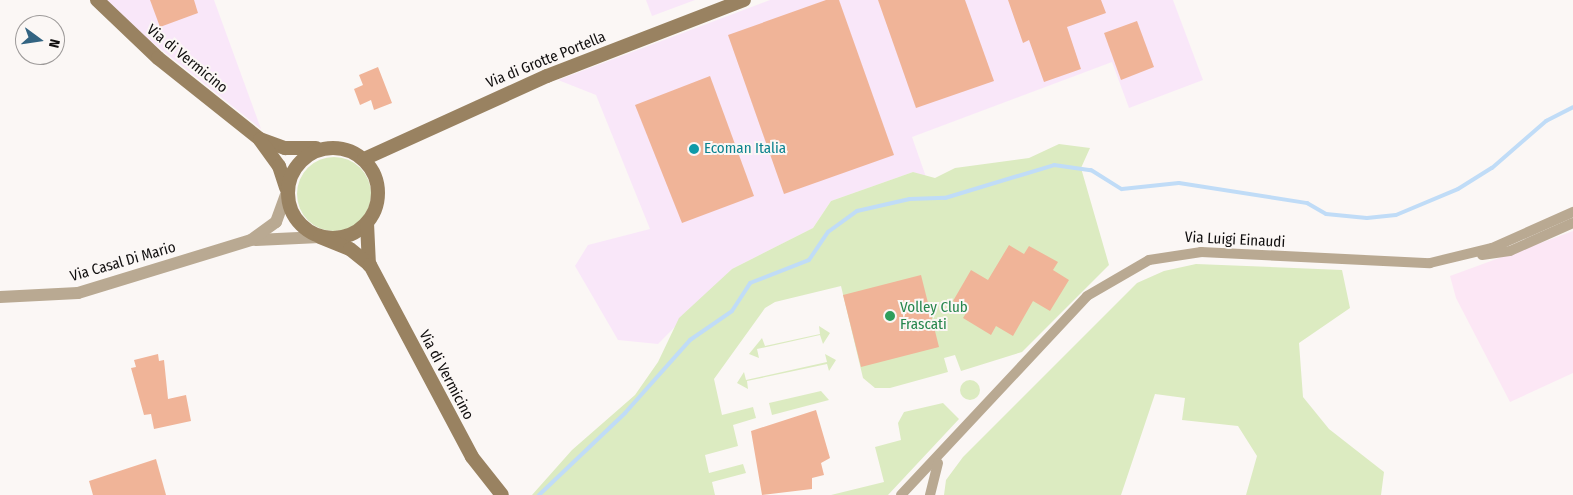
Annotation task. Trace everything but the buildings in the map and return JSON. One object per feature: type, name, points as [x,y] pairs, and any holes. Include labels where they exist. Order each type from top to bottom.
[{"type":"main road","name":"Via di Vermicino","points":[[97,0],[158,58],[260,139],[279,166],[287,192]]},
{"type":"main road","name":"Via di Grotte Portella","points":[[364,159],[548,76],[744,0]]},
{"type":"main road","name":"Via di Vermicino","points":[[260,139],[285,148],[322,148]]},
{"type":"main road","points":[[322,148],[345,149],[364,159],[378,191],[367,223],[345,236],[320,237],[296,220],[287,192],[297,164],[322,148]]},
{"type":"main road","name":"Via di Vermicino","points":[[367,223],[370,266]]},
{"type":"main road","name":"Via di Vermicino","points":[[320,237],[350,249],[370,266],[472,457],[502,495]]},
{"type":"street","name":"Via Casal Di Mario","points":[[251,240],[276,222],[287,192]]},
{"type":"street","name":"Via Luigi Einaudi","points":[[901,495],[939,460],[1087,296],[1149,260],[1201,252],[1416,264],[1464,255],[1505,243],[1573,212]]},
{"type":"street","points":[[1464,255],[1510,251],[1573,223]]},
{"type":"street","name":"Via Casal Di Mario","points":[[0,297],[78,293],[251,240],[320,237]]},
{"type":"street","name":"Via Luigi Einaudi","points":[[929,495],[939,460]]},
{"type":"shaded area","points":[[107,0],[214,0],[261,129],[143,35]]},
{"type":"shaded area","points":[[646,0],[695,0],[652,16]]},
{"type":"shaded area","points":[[770,0],[1173,0],[1203,80],[1129,108],[1112,62],[912,137],[926,177],[913,172],[831,201],[813,228],[732,269],[658,344],[618,340],[575,266],[588,245],[650,229],[596,95],[558,80]]},
{"type":"shaded area","points":[[1573,231],[1573,373],[1510,402],[1456,298],[1450,276]]},
{"type":"green space","points":[[1059,144],[1090,148],[1081,168],[1109,265],[1022,352],[961,371],[955,355],[944,358],[948,372],[890,388],[875,388],[863,378],[841,286],[775,302],[765,308],[714,379],[722,415],[753,407],[756,418],[733,425],[738,446],[705,455],[709,473],[743,464],[746,473],[712,482],[715,495],[532,495],[572,450],[635,395],[658,362],[679,318],[732,269],[813,228],[831,201],[913,172],[935,178],[955,168],[1029,158]]},
{"type":"green space","points":[[334,157],[355,163],[365,173],[371,194],[365,215],[355,225],[334,231],[313,225],[303,215],[297,194],[303,173],[313,163]]},
{"type":"green space","points":[[1196,264],[1342,270],[1350,308],[1299,343],[1303,397],[1329,429],[1384,472],[1381,495],[1246,495],[1257,456],[1238,426],[1182,420],[1185,398],[1155,394],[1121,495],[944,495],[946,480],[963,457],[1137,283],[1164,271]]},
{"type":"green space","points":[[819,326],[830,333],[823,344],[820,335],[757,349],[759,358],[749,354],[762,338],[765,346],[820,334]]},
{"type":"green space","points":[[825,354],[836,360],[829,371],[827,364],[747,381],[748,389],[737,383],[744,372],[746,380],[827,362]]},
{"type":"green space","points":[[970,380],[977,383],[980,390],[977,397],[970,400],[963,397],[960,390],[963,383]]},
{"type":"green space","points":[[821,391],[829,400],[772,415],[769,403]]},
{"type":"green space","points":[[943,403],[959,419],[888,495],[831,495],[884,482],[875,447],[901,440],[898,423],[904,412]]},
{"type":"waterway","points":[[539,495],[625,413],[690,340],[732,311],[750,283],[809,260],[828,232],[857,211],[910,199],[945,198],[1054,165],[1091,170],[1122,189],[1179,183],[1307,203],[1326,214],[1367,218],[1396,215],[1458,189],[1492,168],[1546,121],[1573,107]]},
{"type":"place","name":"Ecoman Italia","points":[[694,149]]},
{"type":"place","name":"Volley Club Frascati","points":[[890,316]]}]
